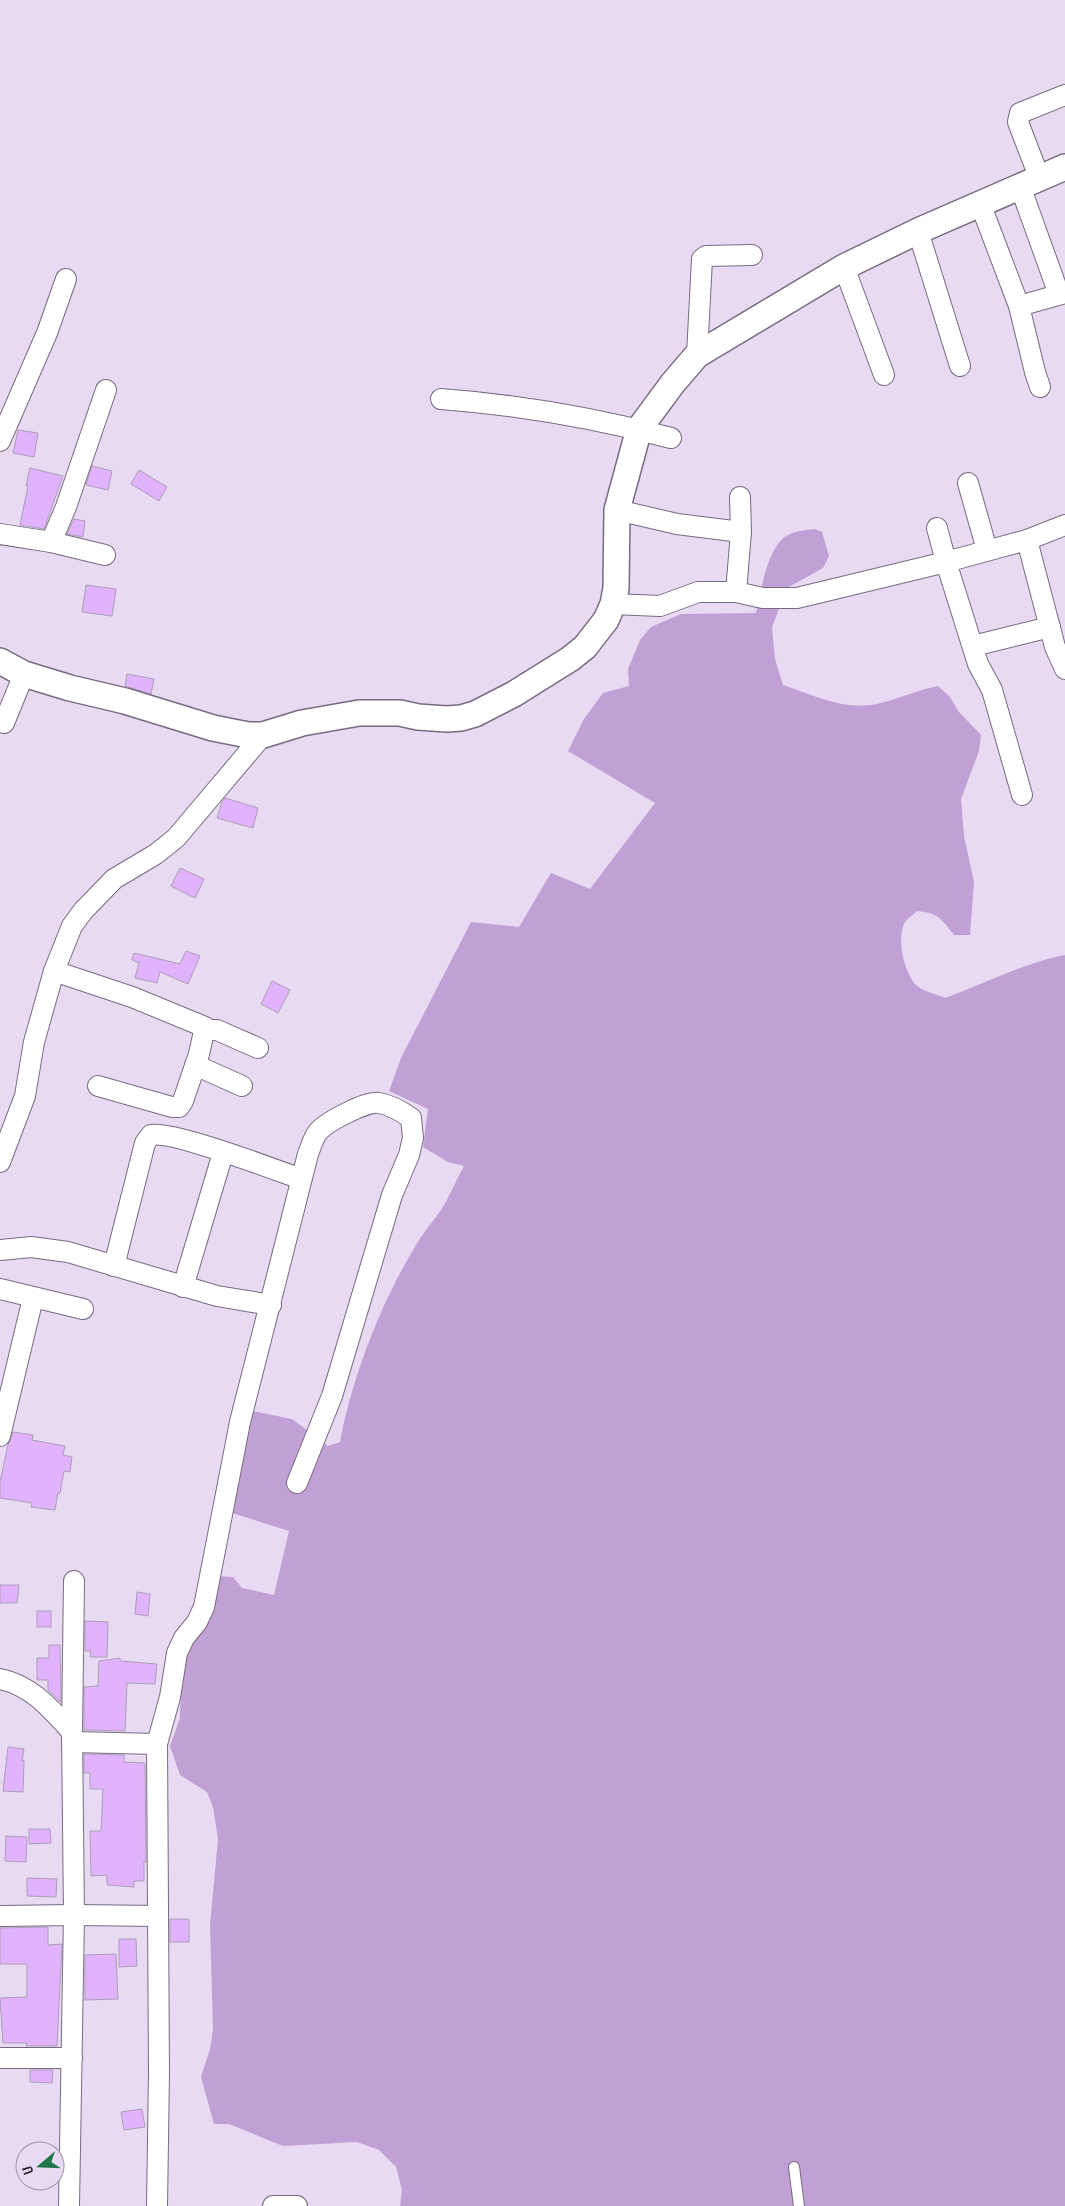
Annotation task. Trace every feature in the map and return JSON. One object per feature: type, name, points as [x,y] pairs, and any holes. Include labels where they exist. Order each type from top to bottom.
[{"type":"street","points":[[1019,306],[1060,289],[1030,181],[1018,116],[1020,113],[1065,95]]},
{"type":"street","points":[[0,661],[24,674],[70,688],[125,701],[213,728],[248,735],[263,735],[302,724],[360,713],[400,713],[418,717],[447,719],[475,714],[514,694],[578,653],[595,636],[606,620],[613,604],[618,560],[617,510],[639,429],[672,383],[697,355],[844,267],[918,231],[1065,167]]},
{"type":"street","points":[[980,203],[1019,306],[1040,386]]},
{"type":"street","points":[[918,231],[960,366]]},
{"type":"street","points":[[697,355],[702,259],[706,256],[752,255]]},
{"type":"street","points":[[844,267],[884,375]]},
{"type":"street","points":[[0,440],[47,333],[66,279]]},
{"type":"street","points":[[51,542],[66,507],[106,390]]},
{"type":"street","points":[[441,399],[534,409],[639,429],[671,438]]},
{"type":"street","points":[[968,483],[987,550]]},
{"type":"street","points":[[736,592],[741,532],[740,497]]},
{"type":"street","points":[[617,510],[676,524],[741,532]]},
{"type":"street","points":[[613,604],[660,606],[698,592],[736,592],[763,598],[797,598],[946,562],[1027,540],[1065,525]]},
{"type":"street","points":[[937,528],[978,664],[992,690],[1022,795]]},
{"type":"street","points":[[0,534],[51,542],[105,555]]},
{"type":"street","points":[[1027,540],[1050,627],[1065,668]]},
{"type":"street","points":[[973,646],[1050,627]]},
{"type":"street","points":[[4,723],[24,674]]},
{"type":"street","points":[[0,1162],[25,1096],[34,1042],[54,971],[72,926],[83,911],[114,879],[156,854],[176,838],[263,735]]},
{"type":"street","points":[[54,971],[201,1024],[206,1030]]},
{"type":"street","points":[[206,1030],[217,1030],[258,1048]]},
{"type":"street","points":[[98,1086],[177,1108],[184,1101],[206,1030]]},
{"type":"street","points":[[195,1065],[242,1086]]},
{"type":"street","points":[[157,2206],[157,1744],[170,1697],[177,1653],[184,1638],[197,1622],[204,1607],[240,1422],[260,1337],[271,1305],[301,1179],[316,1134],[328,1122],[370,1104],[378,1103],[399,1110],[411,1118],[414,1138],[392,1195],[332,1396],[297,1484]]},
{"type":"street","points":[[114,1266],[147,1139],[158,1134],[223,1152],[301,1179]]},
{"type":"street","points":[[183,1287],[223,1152]]},
{"type":"street","points":[[0,1250],[5,1248],[31,1247],[68,1252],[217,1296],[271,1305]]},
{"type":"street","points":[[0,1289],[83,1309]]},
{"type":"street","points":[[0,1436],[33,1298]]},
{"type":"street","points":[[69,2206],[74,1915],[72,1737],[74,1581]]},
{"type":"street","points":[[0,1680],[26,1688],[55,1712],[72,1737]]},
{"type":"street","points":[[72,1737],[157,1744]]},
{"type":"street","points":[[0,1916],[158,1916]]},
{"type":"street","points":[[0,2058],[72,2058]]},
{"type":"street","points":[[273,2206],[297,2206]]},
{"type":"lane","points":[[794,2167],[800,2206]]},
{"type":"shaded area","points":[[815,529],[822,532],[829,556],[823,568],[787,588],[772,627],[775,659],[783,685],[829,701],[865,706],[938,686],[950,697],[958,711],[981,735],[979,751],[961,799],[964,836],[974,882],[970,935],[954,935],[935,915],[917,911],[905,922],[901,937],[905,964],[912,979],[922,989],[945,998],[1019,968],[1065,955],[1065,2206],[400,2206],[402,2190],[396,2167],[379,2150],[357,2142],[283,2146],[229,2124],[214,2124],[201,2077],[210,2049],[213,2029],[210,1925],[218,1839],[213,1807],[207,1792],[180,1775],[170,1746],[180,1718],[181,1673],[216,1576],[233,1577],[242,1588],[274,1595],[289,1531],[229,1512],[248,1410],[292,1419],[328,1446],[340,1442],[361,1363],[382,1310],[407,1260],[444,1205],[464,1166],[448,1162],[423,1147],[428,1109],[389,1091],[401,1058],[471,922],[519,927],[551,873],[590,889],[655,803],[568,751],[584,719],[603,693],[629,686],[628,669],[640,640],[651,627],[681,614],[756,613],[769,561],[779,543],[792,533]]},
{"type":"building","points":[[18,430],[38,433],[34,457],[13,453]]},
{"type":"building","points":[[92,466],[112,471],[108,490],[86,485]]},
{"type":"building","points":[[30,468],[63,476],[44,529],[20,525]]},
{"type":"building","points":[[139,470],[167,487],[159,501],[131,484]]},
{"type":"building","points":[[74,519],[85,521],[83,537],[67,534]]},
{"type":"building","points":[[86,585],[116,589],[112,616],[82,612]]},
{"type":"building","points":[[127,674],[154,679],[151,694],[125,686]]},
{"type":"building","points":[[225,798],[258,808],[253,828],[217,818]]},
{"type":"building","points":[[180,868],[204,879],[195,898],[171,886]]},
{"type":"building","points":[[186,951],[200,956],[188,984],[160,972],[157,983],[135,978],[139,963],[132,960],[134,953],[180,964]]},
{"type":"building","points":[[272,981],[290,990],[278,1013],[261,1004]]},
{"type":"building","points":[[13,1432],[33,1435],[32,1440],[65,1446],[63,1455],[72,1457],[70,1472],[64,1471],[55,1510],[31,1507],[32,1503],[0,1498],[0,1482],[8,1445]]},
{"type":"building","points":[[0,1585],[19,1585],[17,1603],[0,1603]]},
{"type":"building","points":[[137,1592],[150,1594],[148,1616],[135,1614]]},
{"type":"building","points":[[37,1611],[51,1611],[51,1627],[37,1627]]},
{"type":"building","points":[[85,1621],[108,1622],[107,1657],[90,1657],[91,1651],[85,1651]]},
{"type":"building","points":[[49,1645],[60,1645],[61,1702],[48,1690],[48,1680],[37,1680],[37,1658],[49,1658]]},
{"type":"building","points":[[120,1658],[120,1661],[157,1664],[155,1684],[127,1683],[125,1731],[84,1730],[84,1687],[98,1686],[99,1661]]},
{"type":"building","points":[[8,1747],[24,1749],[22,1761],[24,1760],[23,1792],[3,1791]]},
{"type":"building","points":[[84,1754],[124,1755],[124,1762],[145,1763],[146,1862],[144,1862],[144,1881],[134,1881],[134,1887],[107,1885],[107,1875],[91,1876],[90,1831],[101,1831],[103,1789],[90,1789],[90,1773],[84,1773]]},
{"type":"building","points":[[29,1829],[50,1829],[51,1843],[29,1844]]},
{"type":"building","points":[[6,1836],[27,1837],[26,1862],[5,1861]]},
{"type":"building","points":[[27,1878],[57,1879],[56,1897],[27,1896]]},
{"type":"building","points":[[170,1919],[189,1919],[189,1942],[170,1942]]},
{"type":"building","points":[[48,1927],[48,1945],[62,1944],[57,2046],[26,2046],[27,2043],[3,2043],[0,1998],[27,1997],[27,1964],[0,1964],[0,1928]]},
{"type":"building","points":[[119,1939],[136,1939],[137,1966],[119,1967]]},
{"type":"building","points":[[116,1954],[118,1999],[85,2000],[85,1955]]},
{"type":"building","points":[[30,2070],[53,2070],[52,2083],[30,2082]]},
{"type":"building","points":[[142,2109],[145,2127],[124,2130],[121,2112]]}]
